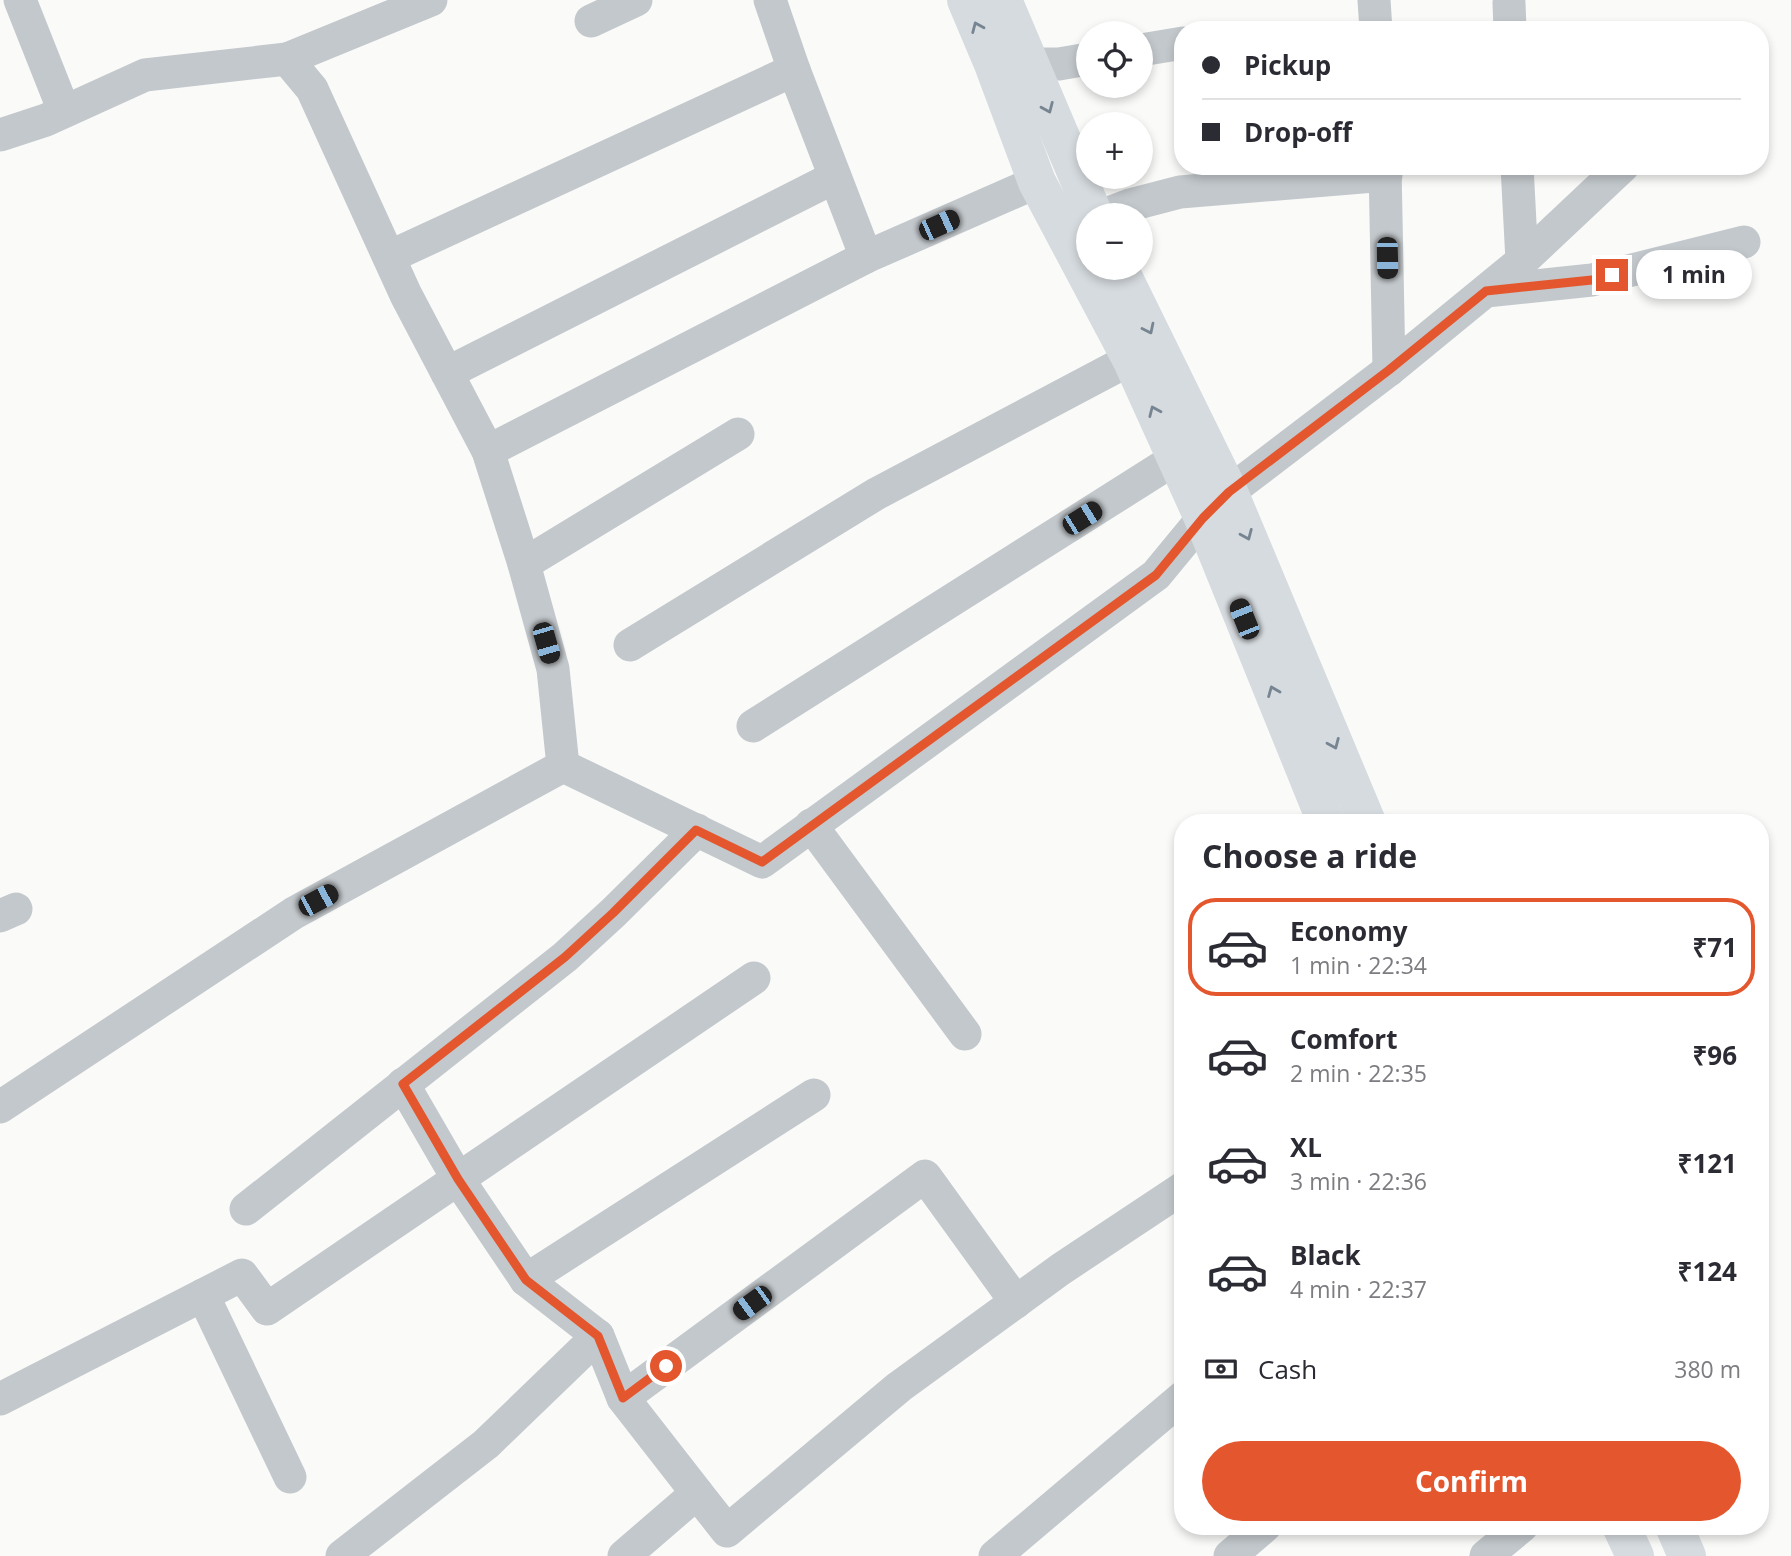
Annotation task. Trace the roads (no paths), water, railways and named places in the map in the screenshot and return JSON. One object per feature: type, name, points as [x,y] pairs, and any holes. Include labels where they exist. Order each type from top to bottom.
[{"type":"main road","points":[[966,0],[1037,182],[1076,218]]},
{"type":"main road","points":[[1003,0],[1031,66],[1076,204]]},
{"type":"main road","points":[[1103,280],[1131,359],[1175,459],[1216,505],[1363,814]]},
{"type":"main road","points":[[1124,280],[1216,505],[1323,814]]},
{"type":"main road","points":[[1625,1535],[1635,1556]]},
{"type":"main road","points":[[1678,1535],[1687,1556]]},
{"type":"street","points":[[20,0],[64,111]]},
{"type":"street","points":[[0,135],[64,111],[145,75],[287,58],[431,0]]},
{"type":"street","points":[[591,21],[636,0]]},
{"type":"street","points":[[770,0],[866,257]]},
{"type":"street","points":[[1374,0],[1375,21]]},
{"type":"street","points":[[1153,48],[1174,44]]},
{"type":"street","points":[[287,58],[312,89],[389,257],[488,451],[524,564],[553,669],[563,766]]},
{"type":"street","points":[[993,64],[1031,66],[1076,60]]},
{"type":"street","points":[[389,257],[794,70]]},
{"type":"street","points":[[1138,203],[1180,192],[1347,175]]},
{"type":"street","points":[[1386,175],[1389,370]]},
{"type":"street","points":[[1517,175],[1522,261]]},
{"type":"street","points":[[563,766],[762,862],[1156,575],[1216,505],[1486,291],[1613,175]]},
{"type":"street","points":[[447,373],[835,177]]},
{"type":"street","points":[[488,451],[866,257],[1037,182]]},
{"type":"street","points":[[1486,291],[1592,280],[1744,242]]},
{"type":"street","points":[[630,645],[876,494],[1131,359]]},
{"type":"street","points":[[524,564],[738,434]]},
{"type":"street","points":[[752,726],[1175,459]]},
{"type":"street","points":[[0,1107],[294,913],[563,766]]},
{"type":"street","points":[[811,825],[965,1034]]},
{"type":"street","points":[[246,1209],[565,957],[696,830]]},
{"type":"street","points":[[0,1399],[242,1275],[267,1309],[754,978]]},
{"type":"street","points":[[403,1084],[458,1179],[526,1280],[598,1336],[623,1398],[727,1531],[899,1387],[1060,1269],[1174,1194]]},
{"type":"street","points":[[526,1280],[814,1095]]},
{"type":"street","points":[[623,1398],[925,1176],[1016,1302]]},
{"type":"street","points":[[203,1295],[290,1477]]},
{"type":"street","points":[[342,1556],[486,1444],[598,1336]]},
{"type":"street","points":[[995,1556],[1174,1405]]},
{"type":"street","points":[[624,1556],[697,1493]]},
{"type":"street","points":[[1230,1556],[1254,1535]]},
{"type":"street","points":[[1486,1556],[1510,1535]]}]
